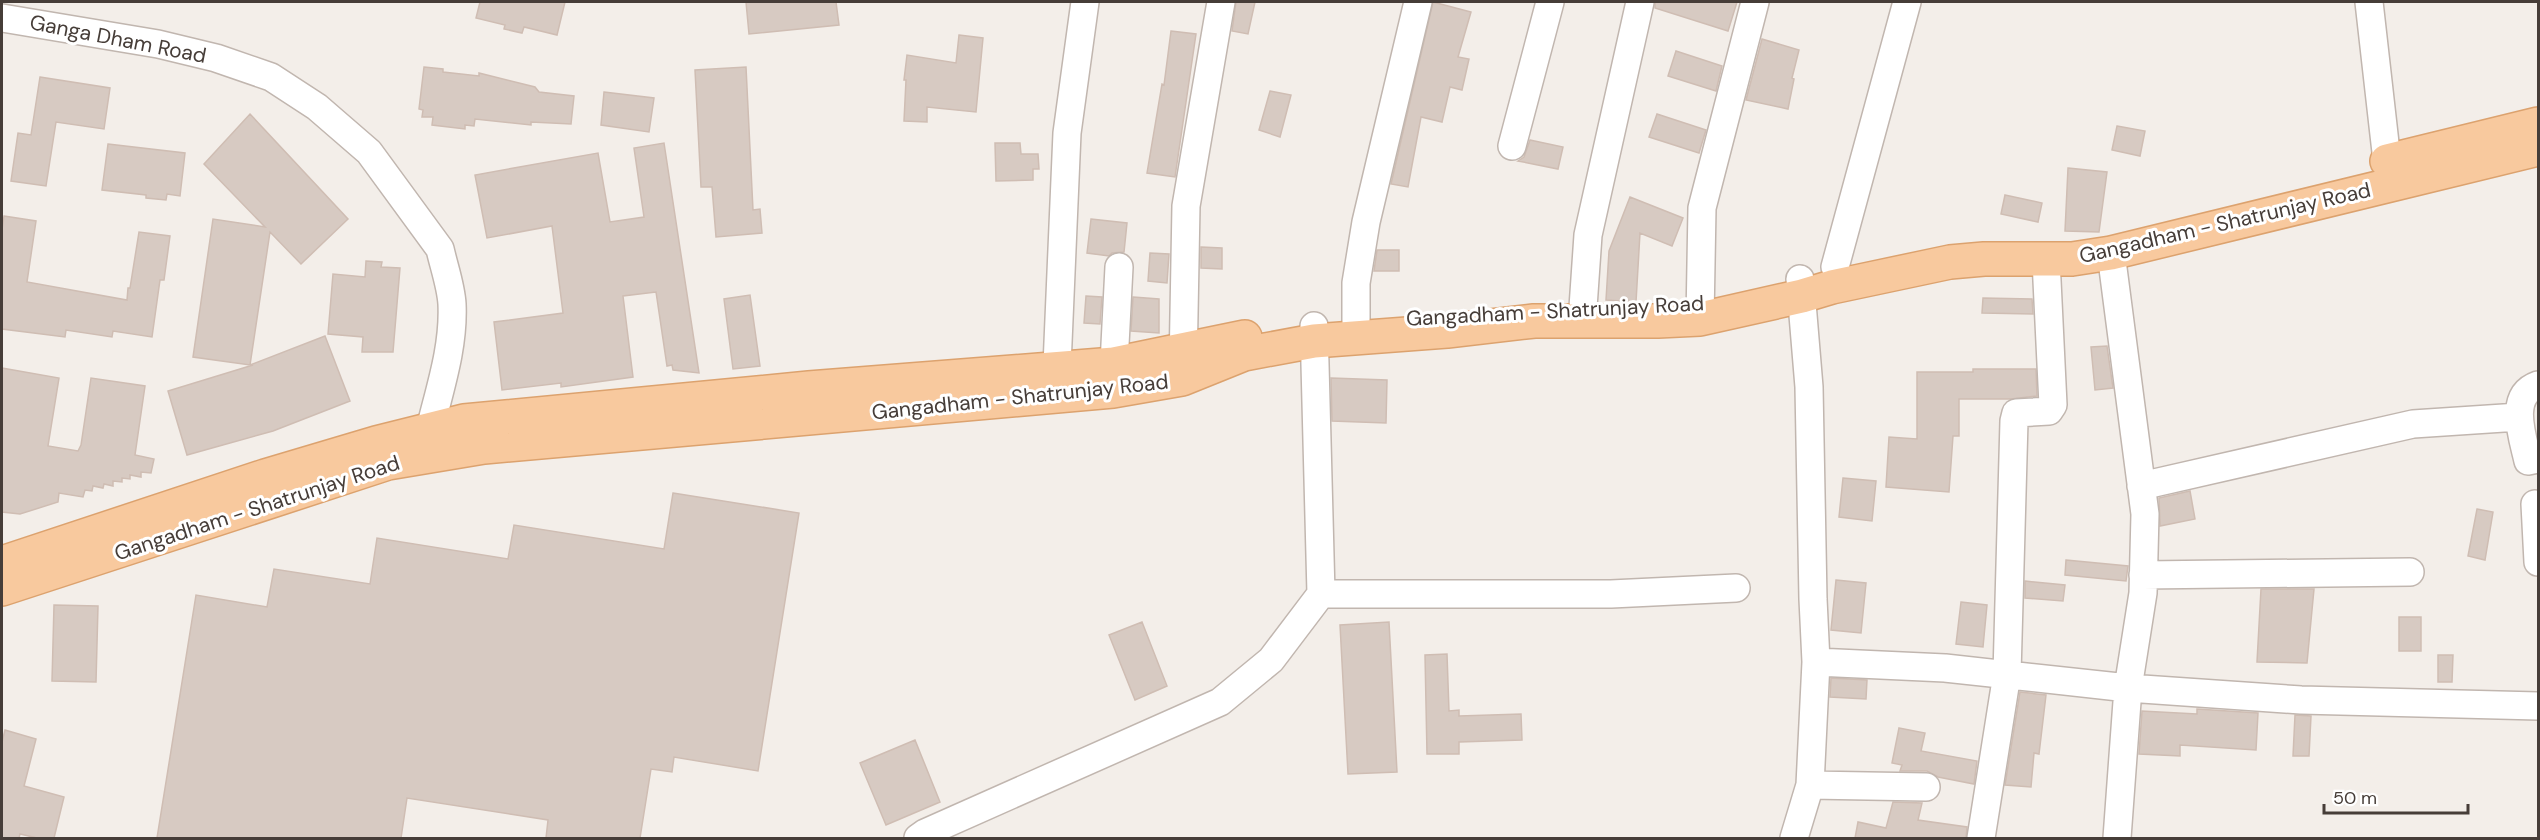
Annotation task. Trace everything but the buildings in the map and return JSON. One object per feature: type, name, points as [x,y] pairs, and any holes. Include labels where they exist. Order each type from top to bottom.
[{"type":"main road","name":"Gangadham - Shatrunjay Road","points":[[1801,287],[1835,267],[1908,247],[1986,239],[2047,251],[2072,259],[2120,243],[2538,124]]},
{"type":"main road","name":"Gangadham - Shatrunjay Road","points":[[2379,170],[2538,149]]},
{"type":"main road","name":"Gangadham - Shatrunjay Road","points":[[1056,383],[1114,364],[1183,364],[1245,354],[1314,334],[1356,330],[1447,331],[1582,315],[1700,313],[1801,287],[1832,287],[1950,262],[2047,251]]},
{"type":"main road","name":"Gangadham - Shatrunjay Road","points":[[2,563],[265,476],[430,442],[484,447],[810,403],[1056,383],[1113,391],[1183,364]]},
{"type":"main road","name":"Gangadham - Shatrunjay Road","points":[[2,589],[388,464],[430,442]]},
{"type":"street","points":[[1056,383],[1067,133],[1085,2]]},
{"type":"street","points":[[1183,364],[1186,206],[1221,2]]},
{"type":"street","points":[[1356,330],[1356,283],[1366,222],[1418,2]]},
{"type":"street","points":[[1512,146],[1550,2]]},
{"type":"street","points":[[1582,315],[1588,235],[1640,2]]},
{"type":"street","points":[[1700,313],[1702,208],[1755,2]]},
{"type":"street","points":[[1835,267],[1907,2]]},
{"type":"street","points":[[2369,2],[2379,170]]},
{"type":"street","name":"Ganga Dham Road","points":[[2,18],[158,44],[216,57],[271,77],[317,107],[369,152],[440,249],[452,302],[449,355],[430,442]]},
{"type":"street","points":[[2117,838],[2128,688],[2143,592],[2145,514],[2120,243]]},
{"type":"street","points":[[1980,838],[2007,674],[2014,421],[2016,413],[2049,411],[2053,405],[2047,251]]},
{"type":"street","points":[[1114,364],[1119,267]]},
{"type":"street","points":[[1794,838],[1810,785],[1816,662],[1809,387],[1801,287]]},
{"type":"street","points":[[918,838],[1221,702],[1271,660],[1321,594],[1314,334]]},
{"type":"street","points":[[2538,385],[2534,386],[2522,399],[2519,417],[2528,461],[2538,459]]},
{"type":"street","points":[[2141,486],[2413,424],[2519,417]]},
{"type":"street","points":[[2535,504],[2538,562]]},
{"type":"street","points":[[2143,574],[2410,572]]},
{"type":"street","points":[[1321,594],[1611,594],[1736,588]]},
{"type":"street","points":[[1816,662],[1946,668],[2128,688],[2301,700],[2538,706]]},
{"type":"street","points":[[1810,785],[1926,787]]}]
